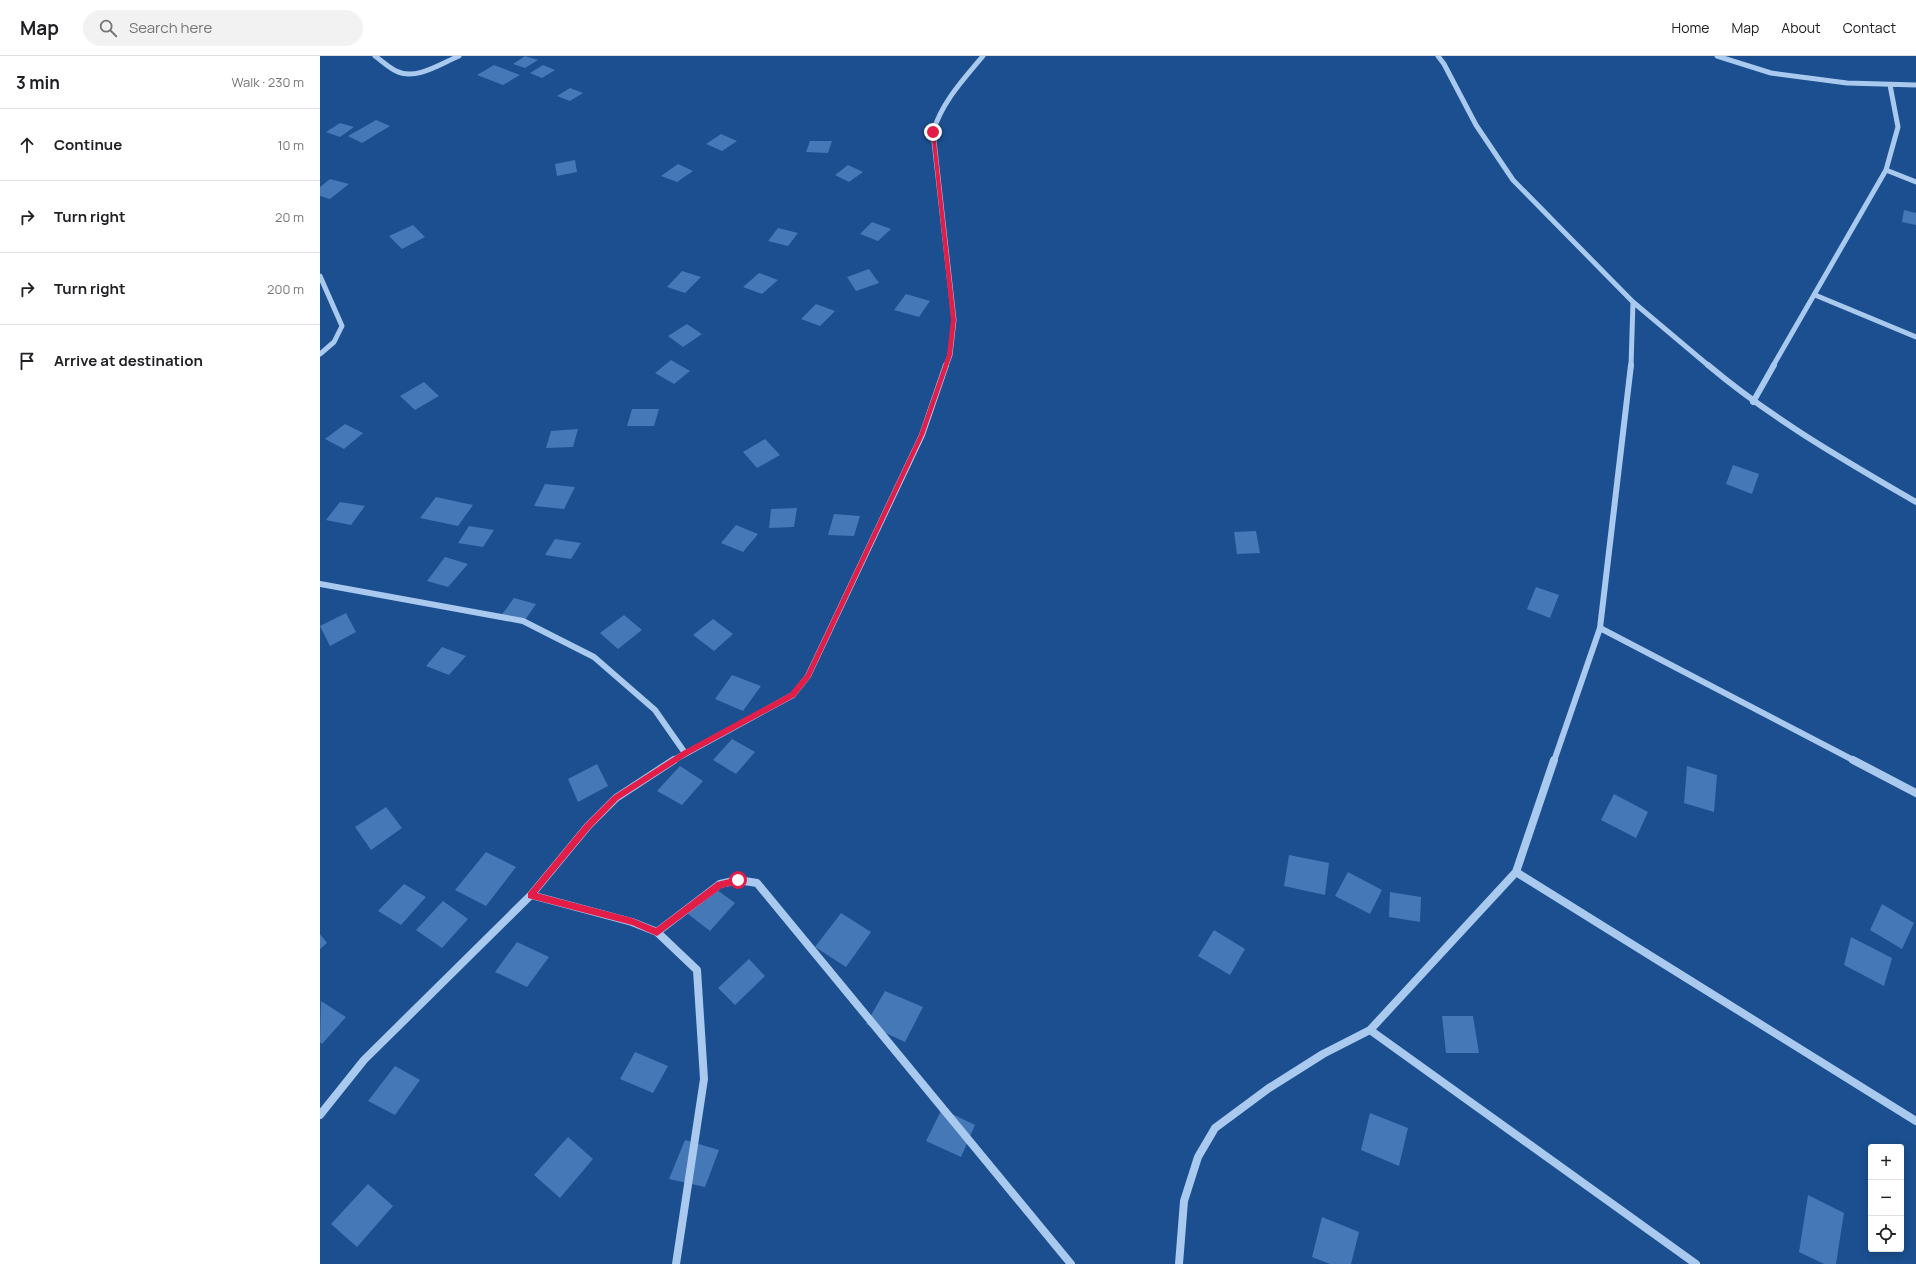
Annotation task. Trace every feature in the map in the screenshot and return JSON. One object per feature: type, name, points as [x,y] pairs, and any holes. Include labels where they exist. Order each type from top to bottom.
[{"type":"street","points":[[375,56],[396,71],[407,75],[424,71],[459,56]]},
{"type":"street","points":[[320,1115],[364,1060],[531,895],[588,826],[616,798],[685,753],[793,695],[808,676],[922,435],[950,355],[954,320],[933,132],[936,119],[949,97],[983,56]]},
{"type":"street","points":[[1438,56],[1444,64],[1476,125],[1513,180],[1633,302],[1753,402],[1815,443],[1916,502]]},
{"type":"street","points":[[1717,56],[1771,73],[1846,83],[1916,85]]},
{"type":"street","points":[[1753,402],[1886,170],[1898,127],[1890,85]]},
{"type":"street","points":[[1886,170],[1916,182]]},
{"type":"street","points":[[320,276],[342,326],[337,338],[327,350],[320,354]]},
{"type":"street","points":[[1815,295],[1916,337]]},
{"type":"street","points":[[1179,1264],[1184,1201],[1198,1157],[1215,1128],[1275,1084],[1323,1054],[1370,1030],[1516,872],[1600,628],[1632,357],[1633,302]]},
{"type":"street","points":[[320,584],[523,621],[594,657],[656,710],[685,753]]},
{"type":"street","points":[[1600,628],[1916,793]]},
{"type":"street","points":[[1516,872],[1916,1121]]},
{"type":"street","points":[[657,932],[720,884],[738,880],[757,883],[1071,1264]]},
{"type":"street","points":[[531,895],[632,922],[657,932],[696,970],[704,1079],[676,1264]]},
{"type":"street","points":[[1370,1030],[1696,1264]]},
{"type":"building","points":[[525,56],[538,60],[525,68],[513,64]]},
{"type":"building","points":[[494,65],[520,75],[503,85],[477,75]]},
{"type":"building","points":[[543,65],[555,70],[542,78],[530,73]]},
{"type":"building","points":[[570,88],[583,93],[570,101],[557,96]]},
{"type":"building","points":[[376,120],[390,126],[362,143],[348,136]]},
{"type":"building","points":[[340,123],[354,127],[340,137],[326,132]]},
{"type":"building","points":[[721,134],[737,141],[722,151],[706,144]]},
{"type":"building","points":[[810,141],[832,141],[828,153],[806,152]]},
{"type":"building","points":[[575,160],[577,172],[557,176],[555,164]]},
{"type":"building","points":[[678,164],[693,171],[677,182],[661,176]]},
{"type":"building","points":[[848,165],[863,172],[849,182],[835,175]]},
{"type":"building","points":[[330,179],[349,184],[330,199],[320,196],[320,187]]},
{"type":"building","points":[[1904,210],[1916,213],[1916,225],[1902,222]]},
{"type":"building","points":[[872,222],[891,229],[878,241],[860,234]]},
{"type":"building","points":[[413,225],[425,237],[402,249],[389,236]]},
{"type":"building","points":[[778,228],[798,233],[788,246],[768,241]]},
{"type":"building","points":[[869,269],[879,283],[856,291],[847,277]]},
{"type":"building","points":[[682,271],[701,277],[685,293],[667,287]]},
{"type":"building","points":[[759,273],[778,280],[762,294],[743,287]]},
{"type":"building","points":[[906,294],[930,301],[919,317],[894,310]]},
{"type":"building","points":[[816,304],[835,311],[820,326],[801,319]]},
{"type":"building","points":[[687,324],[702,334],[683,347],[668,336]]},
{"type":"building","points":[[671,360],[690,371],[674,384],[655,373]]},
{"type":"building","points":[[424,382],[439,396],[415,410],[400,396]]},
{"type":"building","points":[[632,409],[659,409],[654,426],[627,426]]},
{"type":"building","points":[[345,424],[363,433],[344,449],[325,439]]},
{"type":"building","points":[[578,429],[573,447],[546,448],[551,431]]},
{"type":"building","points":[[765,439],[780,455],[757,468],[743,452]]},
{"type":"building","points":[[1733,465],[1759,474],[1752,494],[1726,484]]},
{"type":"building","points":[[545,484],[575,487],[564,509],[534,506]]},
{"type":"building","points":[[436,497],[473,505],[458,526],[420,518]]},
{"type":"building","points":[[340,502],[365,506],[351,525],[326,520]]},
{"type":"building","points":[[797,508],[794,527],[769,528],[771,509]]},
{"type":"building","points":[[834,514],[860,516],[854,536],[828,535]]},
{"type":"building","points":[[736,525],[758,534],[743,552],[721,543]]},
{"type":"building","points":[[469,526],[494,530],[483,547],[458,543]]},
{"type":"building","points":[[1256,531],[1260,553],[1237,554],[1234,532]]},
{"type":"building","points":[[555,539],[581,543],[571,559],[545,555]]},
{"type":"building","points":[[445,557],[468,564],[448,587],[427,581]]},
{"type":"building","points":[[1536,587],[1559,595],[1550,618],[1527,609]]},
{"type":"building","points":[[514,598],[536,604],[523,623],[500,617]]},
{"type":"building","points":[[346,613],[356,632],[330,646],[320,626]]},
{"type":"building","points":[[624,615],[642,630],[618,649],[600,633]]},
{"type":"building","points":[[713,619],[733,634],[714,651],[693,635]]},
{"type":"building","points":[[442,647],[466,656],[449,675],[426,666]]},
{"type":"building","points":[[732,675],[761,686],[743,711],[715,699]]},
{"type":"building","points":[[732,739],[755,752],[736,774],[713,760]]},
{"type":"building","points":[[597,764],[608,786],[578,802],[568,779]]},
{"type":"building","points":[[680,766],[703,781],[682,805],[657,791]]},
{"type":"building","points":[[1687,766],[1717,775],[1714,812],[1684,803]]},
{"type":"building","points":[[1614,794],[1648,812],[1636,838],[1601,820]]},
{"type":"building","points":[[386,807],[402,828],[371,850],[355,827]]},
{"type":"building","points":[[486,852],[516,867],[486,906],[455,890]]},
{"type":"building","points":[[1289,855],[1329,863],[1325,895],[1284,886]]},
{"type":"building","points":[[1348,872],[1382,890],[1370,914],[1335,896]]},
{"type":"building","points":[[404,884],[426,897],[401,925],[378,911]]},
{"type":"building","points":[[713,887],[735,903],[710,931],[688,914]]},
{"type":"building","points":[[1390,892],[1421,897],[1420,922],[1389,917]]},
{"type":"building","points":[[443,901],[468,919],[442,948],[416,930]]},
{"type":"building","points":[[1882,904],[1914,923],[1902,949],[1870,930]]},
{"type":"building","points":[[841,913],[871,932],[846,967],[815,947]]},
{"type":"building","points":[[1214,930],[1245,949],[1230,975],[1198,956]]},
{"type":"building","points":[[320,934],[327,943],[320,949]]},
{"type":"building","points":[[1851,937],[1892,958],[1884,986],[1844,965]]},
{"type":"building","points":[[517,942],[549,957],[527,987],[495,972]]},
{"type":"building","points":[[749,959],[765,976],[735,1005],[718,988]]},
{"type":"building","points":[[885,991],[923,1007],[905,1042],[866,1024]]},
{"type":"building","points":[[321,1001],[346,1017],[322,1044],[320,1042]]},
{"type":"building","points":[[1442,1016],[1473,1016],[1479,1053],[1446,1053]]},
{"type":"building","points":[[635,1052],[668,1066],[653,1093],[620,1079]]},
{"type":"building","points":[[395,1066],[420,1080],[395,1115],[368,1101]]},
{"type":"building","points":[[942,1109],[975,1125],[961,1157],[926,1141]]},
{"type":"building","points":[[1370,1113],[1408,1128],[1399,1166],[1361,1150]]},
{"type":"building","points":[[568,1137],[593,1159],[560,1198],[534,1175]]},
{"type":"building","points":[[685,1140],[719,1150],[705,1187],[669,1179]]},
{"type":"building","points":[[368,1184],[393,1206],[357,1247],[331,1224]]},
{"type":"building","points":[[1808,1195],[1844,1213],[1836,1264],[1824,1264],[1799,1252]]},
{"type":"building","points":[[1322,1217],[1359,1232],[1351,1264],[1330,1264],[1312,1257]]},
{"type":"route","points":[[738,880],[720,884],[657,932],[632,922],[531,895],[588,826],[616,798],[685,753],[793,695],[808,676],[922,435],[950,355],[954,320],[933,132]]}]
